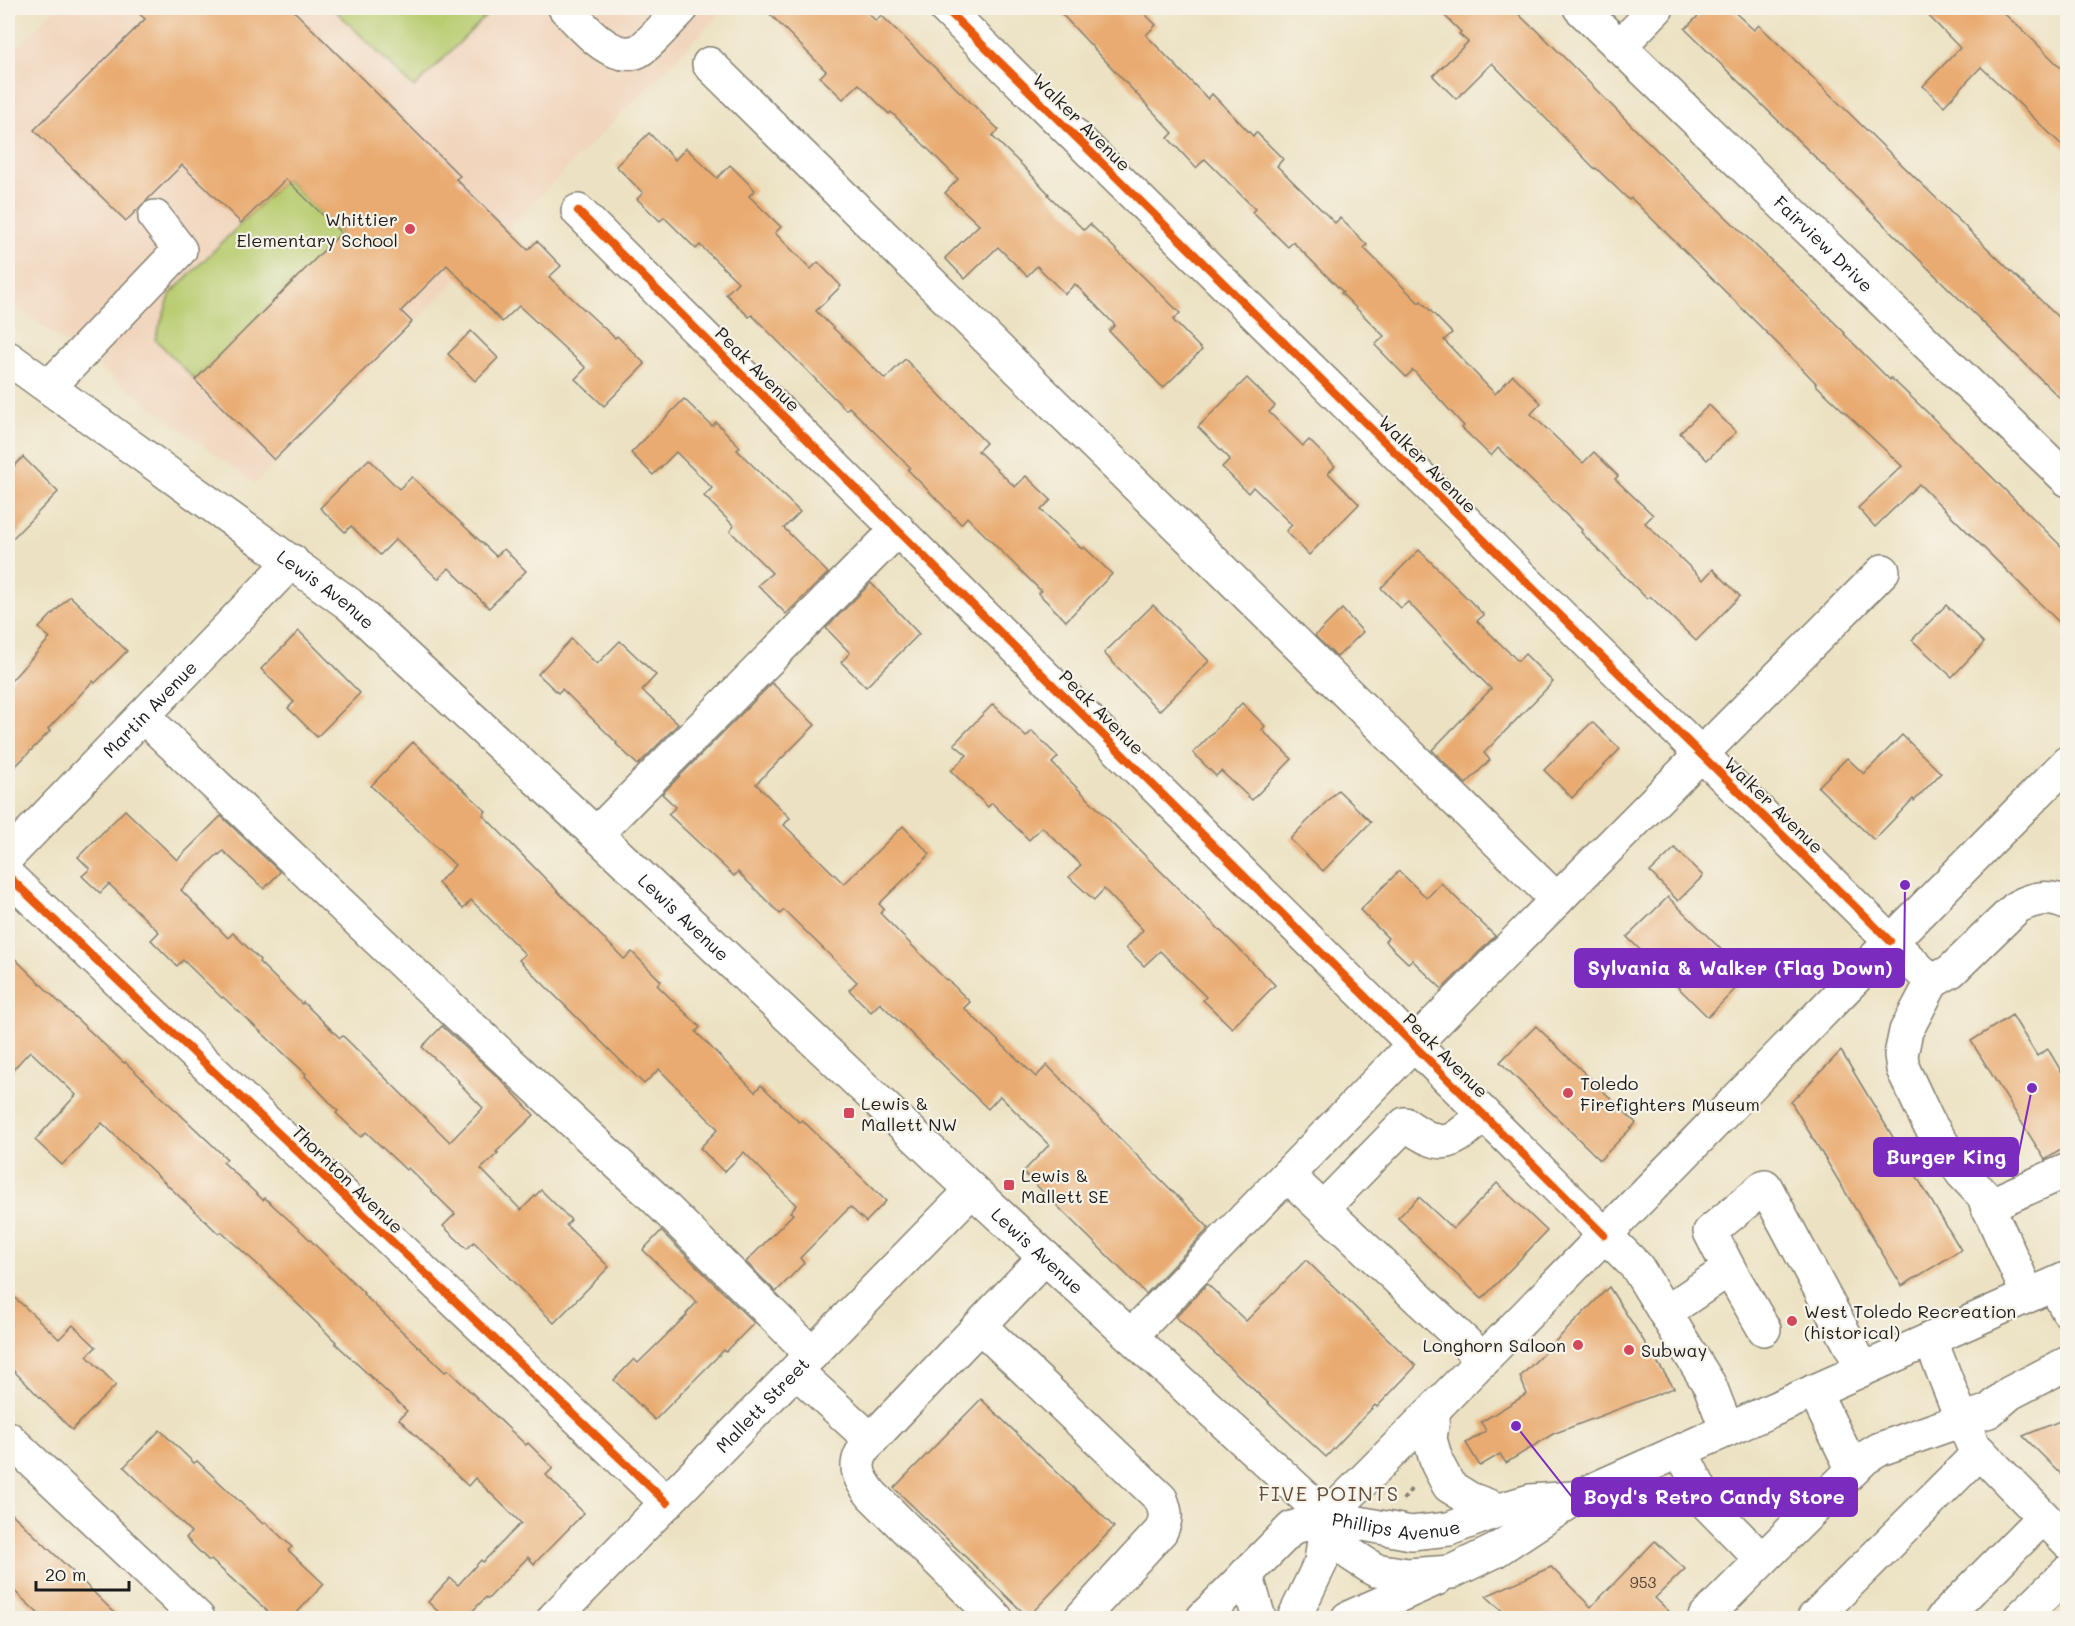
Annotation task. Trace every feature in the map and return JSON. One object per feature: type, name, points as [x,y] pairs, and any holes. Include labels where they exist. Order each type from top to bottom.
[{"type":"street","points":[[565,8],[603,45],[628,53],[639,51],[682,8]]},
{"type":"street","name":"Walker Avenue","points":[[945,8],[1932,982]]},
{"type":"street","name":"Fairview Drive","points":[[1580,8],[2067,480]]},
{"type":"street","points":[[1619,47],[1657,8]]},
{"type":"street","points":[[709,64],[1557,900]]},
{"type":"street","name":"Peak Avenue","points":[[578,211],[1637,1267],[1710,1386],[1727,1430]]},
{"type":"street","points":[[49,387],[180,250],[155,217]]},
{"type":"street","name":"Lewis Avenue","points":[[8,358],[292,561],[358,612],[972,1190],[1327,1517]]},
{"type":"street","points":[[596,834],[898,530]]},
{"type":"street","name":"Martin Avenue","points":[[8,856],[292,561]]},
{"type":"street","points":[[1131,1336],[1414,1044],[1883,572]]},
{"type":"street","points":[[143,716],[411,971],[656,1199],[804,1362],[871,1440]]},
{"type":"street","points":[[1203,1618],[1292,1528],[1327,1517],[1484,1360],[1890,940],[2067,762]]},
{"type":"street","name":"Thornton Avenue","points":[[8,876],[667,1503]]},
{"type":"street","points":[[2058,1294],[1987,1206],[1983,1195],[1962,1173],[1928,1122],[1903,1069],[1901,1054],[1906,1031],[1932,982],[1951,971],[2017,908],[2029,900],[2058,899],[2067,904]]},
{"type":"street","points":[[1384,1076],[1405,1124],[1431,1141],[1445,1142],[1457,1138],[1485,1114]]},
{"type":"street","points":[[1323,1208],[1405,1124]]},
{"type":"street","points":[[1987,1206],[2067,1170]]},
{"type":"street","points":[[1287,1175],[1484,1360]]},
{"type":"street","points":[[1764,1329],[1710,1232],[1765,1186],[1863,1369]]},
{"type":"street","name":"Mallett Street","points":[[554,1618],[972,1190]]},
{"type":"street","points":[[996,1618],[872,1495],[860,1480],[858,1466],[861,1451],[1045,1257]]},
{"type":"street","points":[[1665,1313],[1729,1269]]},
{"type":"street","name":"Phillips Avenue","points":[[1327,1517],[1339,1542],[1352,1555],[1375,1570],[1407,1575],[1451,1572],[1495,1551],[1577,1497],[1930,1339],[2058,1294]]},
{"type":"street","points":[[980,1326],[1161,1499],[1166,1511],[1167,1519],[1161,1531],[1081,1618]]},
{"type":"street","points":[[1930,1339],[1973,1445],[2067,1542]]},
{"type":"street","points":[[1706,1618],[1865,1458],[1880,1449],[1989,1411],[2010,1393],[2067,1363]]},
{"type":"street","points":[[1814,1391],[1852,1470]]},
{"type":"street","points":[[1434,1410],[1430,1439],[1437,1463],[1449,1486],[1470,1499],[1499,1510]]},
{"type":"street","points":[[8,1438],[198,1618]]},
{"type":"street","points":[[1681,1450],[1708,1505],[1762,1560]]},
{"type":"street","points":[[1814,1618],[1980,1452]]},
{"type":"street","name":"Phillips Avenue","points":[[1327,1517],[1411,1533],[1449,1529],[1530,1501],[1577,1497]]},
{"type":"street","points":[[1294,1618],[1321,1562],[1327,1517]]},
{"type":"street","points":[[1942,1618],[2043,1517]]},
{"type":"street","points":[[1347,1618],[1451,1572]]},
{"type":"street","points":[[2020,1618],[2067,1572]]},
{"type":"street","points":[[1246,1574],[1259,1618]]},
{"type":"path","points":[[1400,1504],[1418,1482]]},
{"type":"shaded area","points":[[56,8],[726,8],[255,484],[8,300],[8,57]]},
{"type":"green space","points":[[333,8],[477,8],[486,16],[414,88]]},
{"type":"green space","points":[[286,179],[341,234],[195,380],[155,339],[171,293]]},
{"type":"building","name":"Whittier Elementary School","points":[[133,8],[291,8],[460,176],[456,179],[528,250],[537,241],[561,266],[549,277],[615,338],[617,336],[645,364],[604,406],[575,379],[586,368],[519,306],[502,322],[447,265],[401,311],[412,322],[274,460],[195,380],[341,233],[286,179],[241,223],[182,165],[126,221],[34,130],[145,19]]},
{"type":"building","points":[[764,8],[863,8],[876,21],[881,15],[999,130],[992,136],[1023,166],[1048,195],[1084,230],[1090,224],[1180,313],[1173,320],[1202,350],[1163,388],[1109,331],[1115,325],[1075,284],[1065,294],[1037,266],[1027,276],[998,247],[965,279],[945,258],[979,225],[945,193],[958,179],[891,112],[889,114],[859,84],[843,99],[820,77],[826,71]]},
{"type":"building","points":[[1056,8],[1139,8],[1156,25],[1146,35],[1208,99],[1212,94],[1253,136],[1256,132],[1283,159],[1277,166],[1335,223],[1340,218],[1367,245],[1364,248],[1452,333],[1444,340],[1495,394],[1513,375],[1541,403],[1531,414],[1583,463],[1594,452],[1618,476],[1615,479],[1653,515],[1645,523],[1703,580],[1713,569],[1740,596],[1696,641],[1650,596],[1647,599],[1581,532],[1582,530],[1498,448],[1491,456],[1462,428],[1464,426],[1413,370],[1406,377],[1375,345],[1384,336],[1293,242],[1288,247],[1252,212],[1255,209],[1205,159],[1196,168],[1168,138],[1173,133]]},
{"type":"building","points":[[1437,8],[1512,8],[1845,333],[1890,380],[1891,378],[1927,412],[2067,552],[2067,630],[1919,484],[1875,527],[1858,508],[1902,466],[1815,384],[1780,346],[1631,198],[1629,200],[1595,169],[1492,63],[1456,99],[1433,76],[1468,42]]},
{"type":"building","points":[[1706,8],[1730,8],[1754,30],[1759,25],[2067,326],[2067,405],[1685,29]]},
{"type":"building","points":[[1921,8],[1998,8],[2032,39],[2067,74],[2067,150],[1981,67],[1944,106],[1923,86],[1960,48]]},
{"type":"building","points":[[649,133],[675,160],[686,148],[717,178],[730,165],[755,190],[749,196],[781,227],[775,233],[811,269],[818,262],[841,286],[816,311],[885,379],[905,359],[986,443],[978,451],[1015,487],[1026,476],[1051,500],[1041,510],[1112,574],[1066,621],[1038,593],[1041,591],[967,517],[961,524],[908,470],[910,467],[849,407],[846,410],[752,315],[749,317],[726,294],[738,282],[700,245],[696,249],[664,217],[660,221],[637,199],[643,193],[616,166]]},
{"type":"building","points":[[471,331],[498,358],[475,381],[448,354]]},
{"type":"building","points":[[1247,378],[1275,406],[1269,412],[1303,446],[1309,440],[1335,466],[1328,473],[1359,504],[1309,555],[1286,531],[1292,525],[1253,487],[1248,493],[1222,467],[1230,459],[1198,427]]},
{"type":"building","points":[[684,399],[712,426],[716,422],[740,447],[737,450],[800,512],[784,528],[828,573],[786,614],[758,585],[772,573],[730,531],[734,526],[704,496],[712,488],[676,452],[653,475],[631,453]]},
{"type":"building","points":[[1709,405],[1736,432],[1707,460],[1680,433]]},
{"type":"building","points":[[23,457],[58,492],[8,543],[8,472]]},
{"type":"building","points":[[369,459],[399,489],[412,477],[496,556],[504,549],[526,571],[489,608],[449,568],[438,579],[396,539],[380,555],[351,526],[345,532],[320,508]]},
{"type":"building","points":[[1419,550],[1484,615],[1477,621],[1518,661],[1525,654],[1553,682],[1484,753],[1490,760],[1466,784],[1432,750],[1491,689],[1408,602],[1401,608],[1381,588]]},
{"type":"building","points":[[871,583],[919,634],[866,687],[841,662],[850,653],[826,628]]},
{"type":"building","points":[[70,596],[127,651],[95,683],[93,681],[48,729],[50,731],[8,774],[8,684],[50,638],[39,628]]},
{"type":"building","points":[[1153,605],[1209,661],[1159,711],[1104,653]]},
{"type":"building","points":[[1946,605],[1984,643],[1952,677],[1912,640]]},
{"type":"building","points":[[1342,609],[1363,632],[1337,657],[1315,636]]},
{"type":"building","points":[[299,631],[360,693],[317,737],[288,708],[294,702],[261,669]]},
{"type":"building","points":[[571,639],[597,664],[620,641],[656,675],[642,690],[678,724],[638,765],[562,689],[558,693],[538,674]]},
{"type":"building","points":[[772,683],[815,725],[756,784],[790,818],[784,825],[844,884],[903,826],[930,854],[879,904],[884,909],[880,913],[970,1002],[964,1008],[1036,1077],[1047,1065],[1209,1228],[1146,1294],[1023,1172],[1049,1145],[1000,1096],[988,1109],[880,1003],[871,1012],[849,990],[857,982],[784,910],[780,914],[738,872],[734,876],[668,814],[676,807],[662,794]]},
{"type":"building","points":[[1242,703],[1265,726],[1262,730],[1292,759],[1252,800],[1221,771],[1216,776],[1193,753]]},
{"type":"building","points":[[993,704],[1026,737],[1032,731],[1058,757],[1052,763],[1275,985],[1232,1028],[1203,1000],[1206,997],[1160,951],[1144,966],[1126,948],[1143,930],[1104,889],[1094,900],[1069,877],[1081,865],[1042,827],[1029,840],[992,803],[988,807],[951,771],[967,755],[954,744]]},
{"type":"building","points":[[1592,722],[1620,749],[1572,798],[1544,770]]},
{"type":"building","points":[[1902,735],[1941,773],[1874,840],[1818,787],[1847,758],[1864,774]]},
{"type":"building","points":[[413,742],[486,811],[483,815],[624,959],[632,952],[661,981],[657,985],[700,1027],[696,1032],[755,1092],[761,1085],[799,1122],[802,1120],[886,1201],[866,1222],[850,1207],[800,1258],[804,1263],[776,1292],[746,1262],[793,1214],[790,1212],[796,1205],[744,1152],[724,1172],[700,1148],[718,1129],[659,1069],[644,1084],[519,960],[525,954],[471,900],[463,909],[438,883],[455,865],[371,786]]},
{"type":"building","points":[[1338,790],[1371,822],[1323,871],[1290,839]]},
{"type":"building","points":[[125,810],[177,860],[221,816],[280,872],[264,889],[223,851],[181,890],[228,938],[233,933],[302,1004],[303,1002],[340,1038],[343,1036],[450,1142],[483,1108],[459,1081],[422,1047],[442,1026],[502,1081],[534,1115],[481,1169],[521,1210],[541,1190],[571,1220],[566,1225],[609,1267],[554,1323],[474,1242],[467,1249],[443,1226],[455,1214],[408,1168],[406,1170],[366,1132],[361,1137],[336,1113],[338,1111],[305,1076],[306,1074],[183,960],[177,966],[151,940],[159,932],[109,884],[100,893],[82,876],[90,869],[78,857]]},
{"type":"building","points":[[1675,848],[1703,876],[1678,901],[1650,872]]},
{"type":"building","points":[[1399,871],[1427,898],[1441,883],[1495,936],[1442,989],[1412,960],[1408,963],[1385,941],[1388,938],[1360,910]]},
{"type":"building","points":[[1668,897],[1748,976],[1708,1017],[1627,937]]},
{"type":"building","points":[[8,952],[227,1159],[223,1162],[263,1200],[265,1198],[302,1232],[445,1372],[448,1370],[526,1445],[528,1443],[553,1468],[546,1475],[584,1513],[534,1564],[528,1557],[488,1599],[486,1597],[466,1618],[445,1618],[428,1602],[450,1578],[458,1585],[521,1523],[475,1478],[468,1486],[399,1419],[407,1411],[335,1343],[256,1263],[221,1232],[219,1234],[102,1123],[62,1165],[35,1140],[76,1095],[30,1051],[8,1075]]},
{"type":"building","points":[[2012,1015],[2037,1056],[2048,1049],[2067,1081],[2067,1146],[2045,1160],[1971,1041]]},
{"type":"building","name":"Toledo Firefighters Museum","points":[[1536,1026],[1636,1123],[1600,1160],[1500,1062]]},
{"type":"building","points":[[1841,1051],[1961,1250],[1902,1286],[1791,1102]]},
{"type":"building","points":[[1497,1183],[1547,1231],[1482,1299],[1398,1218],[1419,1197],[1453,1229]]},
{"type":"building","points":[[661,1231],[754,1323],[655,1420],[614,1380],[634,1359],[638,1363],[687,1315],[697,1302],[643,1250]]},
{"type":"building","points":[[1306,1260],[1416,1366],[1326,1457],[1176,1317],[1207,1284],[1246,1321]]},
{"type":"building","points":[[1609,1287],[1674,1388],[1553,1434],[1506,1463],[1500,1454],[1480,1466],[1466,1443],[1486,1431],[1481,1422],[1527,1394],[1520,1377]]},
{"type":"building","points":[[8,1291],[59,1339],[73,1325],[96,1347],[87,1356],[116,1385],[72,1430],[8,1365]]},
{"type":"building","points":[[981,1399],[1114,1527],[1028,1617],[894,1488]]},
{"type":"building","points":[[2067,1418],[2067,1480],[2023,1436]]},
{"type":"building","points":[[160,1430],[194,1463],[197,1461],[263,1524],[265,1522],[292,1547],[288,1550],[324,1584],[292,1618],[275,1618],[211,1560],[209,1561],[186,1538],[191,1532],[124,1467]]},
{"type":"building","points":[[8,1510],[120,1618],[43,1618],[8,1585]]},
{"type":"building","points":[[1655,1541],[1685,1569],[1655,1598],[1676,1618],[1510,1618],[1486,1596],[1551,1567],[1591,1607]]},
{"type":"cycle path","points":[[945,8],[1890,941]]},
{"type":"cycle path","points":[[578,211],[1604,1235]]},
{"type":"cycle path","points":[[8,876],[667,1503]]},
{"type":"place","name":"Whittier Elementary School","points":[[410,229]]},
{"type":"place","name":"Sylvania & Walker (Flag Down)","points":[[1905,885]]},
{"type":"place","name":"Burger King","points":[[2032,1088]]},
{"type":"place","name":"Toledo Firefighters Museum","points":[[1568,1093]]},
{"type":"place","name":"Lewis & Mallett NW","points":[[849,1113]]},
{"type":"place","name":"Lewis & Mallett SE","points":[[1009,1185]]},
{"type":"place","name":"West Toledo Recreation (historical)","points":[[1792,1321]]},
{"type":"place","name":"Longhorn Saloon","points":[[1578,1345]]},
{"type":"place","name":"Subway","points":[[1629,1350]]},
{"type":"place","name":"Boyd's Retro Candy Store","points":[[1516,1426]]},
{"type":"district","name":"FIVE POINTS","points":[[1329,1493]]}]
